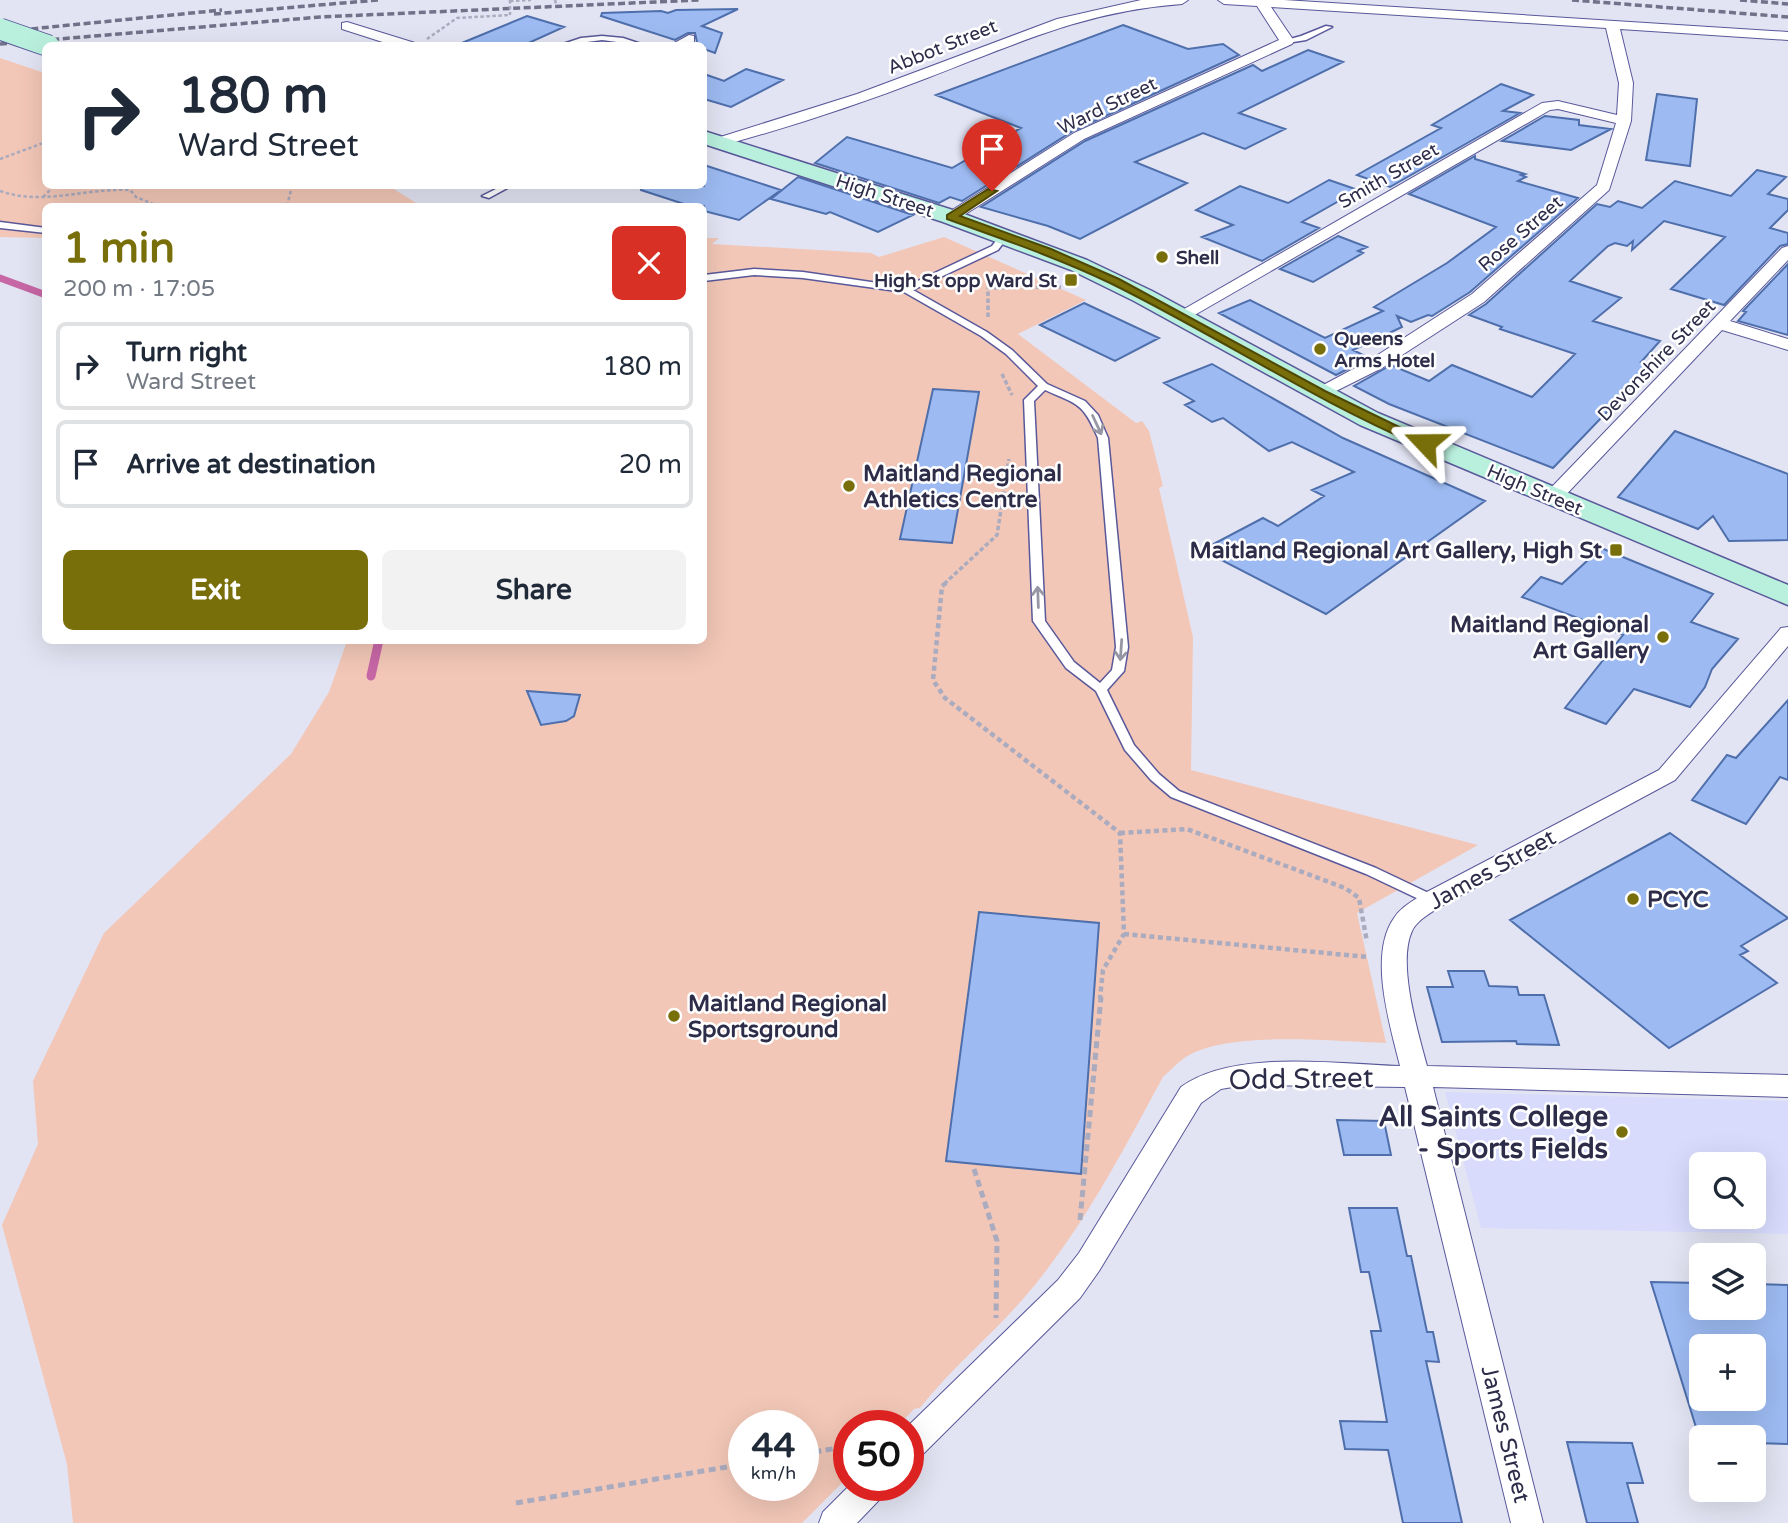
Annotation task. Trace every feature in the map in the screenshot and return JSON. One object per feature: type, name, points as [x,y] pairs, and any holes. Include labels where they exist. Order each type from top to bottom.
[{"type":"main road","points":[[0,29],[42,44]]},
{"type":"main road","name":"High Street","points":[[711,140],[1005,235],[1115,281],[1369,419],[1788,596]]},
{"type":"street","name":"Abbot Street","points":[[711,140],[845,104],[1073,16],[1116,6],[1182,0]]},
{"type":"street","points":[[1224,0],[1788,36]]},
{"type":"street","points":[[1261,2],[1287,41]]},
{"type":"street","name":"Rose Street","points":[[1320,394],[1376,364],[1478,298],[1604,187],[1624,121],[1626,78],[1612,25]]},
{"type":"street","points":[[347,26],[397,42]]},
{"type":"street","points":[[683,42],[689,39]]},
{"type":"street","name":"Ward Street","points":[[951,217],[1079,136],[1287,41]]},
{"type":"street","name":"Smith Street","points":[[1180,316],[1547,106],[1558,105],[1624,121]]},
{"type":"street","name":"Devonshire Street","points":[[1553,497],[1788,251]]},
{"type":"street","points":[[1721,324],[1788,345]]},
{"type":"street","name":"James Street","points":[[1527,1523],[1400,1006],[1395,945],[1400,928],[1411,915],[1432,900],[1667,775],[1788,633]]},
{"type":"street","name":"Odd Street","points":[[924,1432],[1069,1289],[1089,1262],[1191,1095],[1205,1082],[1223,1076],[1280,1073],[1788,1086]]},
{"type":"street","points":[[835,1523],[856,1501]]},
{"type":"lane","name":"Ward Street","points":[[1287,41],[1303,38],[1328,27]]},
{"type":"lane","points":[[569,42],[575,39],[619,38],[632,42]]},
{"type":"lane","points":[[486,196],[501,189]]},
{"type":"lane","points":[[0,225],[42,230]]},
{"type":"lane","points":[[906,290],[995,248],[1005,235]]},
{"type":"lane","points":[[707,278],[754,272],[803,275],[906,290],[984,334],[1009,352],[1044,386],[1082,403],[1093,415],[1103,438],[1122,647],[1118,671],[1101,689]]},
{"type":"lane","points":[[1044,386],[1029,400],[1039,621],[1070,666],[1101,689],[1129,747],[1155,777],[1175,794],[1371,871],[1432,900]]},
{"type":"path","points":[[426,39],[457,19],[510,15],[510,1],[531,0]]},
{"type":"path","points":[[0,159],[42,143]]},
{"type":"path","points":[[43,197],[51,189]]},
{"type":"path","points":[[0,191],[18,196],[43,197],[103,189]]},
{"type":"path","points":[[129,189],[136,197],[151,203]]},
{"type":"path","points":[[995,324],[988,320],[988,288],[1061,287]]},
{"type":"path","points":[[997,366],[1014,401]]},
{"type":"path","points":[[1010,453],[998,535],[943,586],[933,658],[933,680],[945,698],[1121,833],[1124,934],[1103,970],[1079,1231]]},
{"type":"path","points":[[1124,934],[1397,959]]},
{"type":"path","points":[[974,1169],[998,1241],[996,1325]]},
{"type":"path","points":[[516,1503],[728,1467]]},
{"type":"shaded area","points":[[0,58],[42,72],[42,189],[394,189],[416,203],[42,203],[42,238],[0,237]]},
{"type":"shaded area","points":[[944,237],[1086,300],[1018,334],[1136,423],[1142,421],[1149,431],[1163,486],[1159,488],[1193,637],[1191,770],[1478,845],[1357,913],[1386,1043],[1252,1040],[1201,1050],[1180,1061],[1163,1077],[1082,1220],[1044,1273],[1023,1299],[920,1408],[833,1410],[833,1492],[802,1523],[73,1523],[67,1464],[2,1225],[38,1144],[33,1081],[104,933],[291,754],[329,692],[346,644],[707,644],[707,238],[719,238],[712,244],[871,253],[879,257]]},
{"type":"shaded area","name":"All Saints College - Sports Fields","points":[[1445,1092],[1788,1101],[1788,1234],[1481,1228]]},
{"type":"building","points":[[738,9],[702,26],[722,33],[715,53],[707,50],[707,42],[697,42],[695,33],[688,33],[675,40],[601,16],[602,13],[668,13],[676,10]]},
{"type":"building","points":[[527,16],[564,27],[531,42],[464,42]]},
{"type":"building","points":[[1123,25],[1188,49],[1223,44],[1239,55],[1073,131],[962,201],[950,197],[939,203],[815,163],[847,137],[952,168],[1021,128],[936,95]]},
{"type":"building","points":[[1308,50],[1343,62],[1239,113],[1285,129],[1245,149],[1203,133],[1135,162],[1187,183],[1080,239],[1048,226],[981,207],[1085,141],[1253,65],[1262,71]]},
{"type":"building","points":[[746,69],[783,80],[731,107],[707,100],[707,75],[724,81]]},
{"type":"building","points":[[1501,84],[1533,95],[1503,111],[1520,113],[1390,187],[1357,175],[1441,128],[1432,125]]},
{"type":"building","points":[[1657,94],[1697,99],[1690,166],[1646,160]]},
{"type":"building","points":[[1545,116],[1579,120],[1579,125],[1611,129],[1571,150],[1502,141]]},
{"type":"building","points":[[1475,156],[1475,159],[1525,174],[1521,175],[1526,177],[1518,181],[1578,198],[1470,292],[1432,316],[1411,322],[1397,316],[1402,327],[1353,350],[1369,358],[1336,375],[1219,313],[1250,300],[1325,338],[1383,311],[1374,307],[1447,263],[1496,227],[1409,194]]},
{"type":"building","points":[[707,166],[781,190],[739,220],[707,212],[707,203],[681,203],[641,190],[707,189]]},
{"type":"building","points":[[1757,170],[1786,177],[1768,194],[1788,199],[1788,210],[1770,228],[1788,233],[1788,244],[1780,246],[1724,305],[1671,289],[1725,237],[1664,221],[1632,250],[1633,241],[1627,246],[1615,243],[1608,246],[1570,281],[1621,298],[1593,321],[1660,341],[1641,362],[1652,365],[1553,468],[1389,404],[1354,386],[1391,365],[1429,381],[1452,365],[1532,397],[1575,354],[1500,329],[1502,327],[1469,315],[1486,304],[1597,204],[1610,207],[1618,201],[1642,208],[1675,181],[1731,196]]},
{"type":"building","points":[[798,177],[913,215],[878,232],[830,212],[826,214],[771,199]]},
{"type":"building","points":[[1329,180],[1358,190],[1302,222],[1319,228],[1262,261],[1202,237],[1233,225],[1196,210],[1240,186],[1288,203]]},
{"type":"building","points":[[1338,236],[1367,247],[1358,251],[1363,253],[1313,282],[1280,269]]},
{"type":"building","points":[[1788,264],[1788,335],[1738,321],[1746,312],[1743,311]]},
{"type":"building","points":[[1084,303],[1159,338],[1115,361],[1040,325]]},
{"type":"building","points":[[1212,364],[1343,438],[1485,501],[1326,614],[1202,550],[1263,518],[1278,526],[1324,496],[1312,490],[1354,472],[1292,442],[1269,451],[1223,418],[1212,422],[1185,405],[1194,401],[1164,383]]},
{"type":"building","name":"Maitland Regional Athletics Centre","points":[[933,389],[979,392],[952,543],[900,539]]},
{"type":"building","points":[[1675,431],[1788,474],[1788,540],[1729,541],[1713,516],[1698,529],[1618,497]]},
{"type":"building","name":"Maitland Regional Art Gallery","points":[[1601,548],[1713,594],[1691,622],[1738,639],[1712,669],[1705,687],[1690,707],[1634,689],[1606,724],[1565,708],[1623,635],[1522,597],[1541,577],[1562,584]]},
{"type":"building","points":[[527,691],[580,695],[574,716],[566,721],[541,725]]},
{"type":"building","points":[[1788,700],[1788,780],[1780,777],[1746,824],[1692,800],[1727,755],[1736,758]]},
{"type":"building","points":[[1670,833],[1788,918],[1741,946],[1748,951],[1740,955],[1777,983],[1669,1048],[1510,920]]},
{"type":"building","points":[[979,912],[1099,923],[1081,1174],[946,1161]]},
{"type":"building","points":[[1448,971],[1484,971],[1489,986],[1517,987],[1519,995],[1544,995],[1559,1045],[1517,1044],[1516,1041],[1442,1042],[1427,987],[1453,987]]},
{"type":"building","points":[[1337,1120],[1384,1121],[1391,1155],[1344,1155]]},
{"type":"building","points":[[1349,1208],[1397,1208],[1407,1256],[1411,1256],[1427,1332],[1433,1332],[1439,1362],[1426,1361],[1462,1523],[1403,1523],[1388,1450],[1345,1449],[1340,1421],[1387,1422],[1371,1331],[1381,1331],[1369,1272],[1361,1272]]},
{"type":"building","points":[[1651,1282],[1689,1283],[1689,1320],[1766,1320],[1766,1284],[1788,1285],[1788,1444],[1766,1443],[1766,1425],[1695,1425],[1691,1411],[1766,1411],[1766,1334],[1689,1334],[1689,1405]]},
{"type":"building","points":[[1567,1442],[1632,1443],[1643,1483],[1627,1483],[1638,1523],[1587,1523]]},
{"type":"waterway","points":[[0,278],[42,294]]},
{"type":"waterway","points":[[371,676],[378,644]]},
{"type":"railway","points":[[214,14],[378,0]]},
{"type":"railway","points":[[0,44],[320,17],[699,0]]},
{"type":"railway","points":[[1572,0],[1788,17]]},
{"type":"railway","points":[[1740,0],[1788,4]]},
{"type":"railway","points":[[0,32],[222,10]]},
{"type":"place","name":"Shell","points":[[1162,257]]},
{"type":"place","name":"High St opp Ward St","points":[[1071,280]]},
{"type":"place","name":"Queens Arms Hotel","points":[[1320,349]]},
{"type":"place","name":"Maitland Regional Athletics Centre","points":[[849,486]]},
{"type":"place","name":"Maitland Regional Art Gallery, High St","points":[[1616,550]]},
{"type":"place","name":"Maitland Regional Art Gallery","points":[[1663,637]]},
{"type":"place","name":"PCYC","points":[[1633,899]]},
{"type":"place","name":"Maitland Regional Sportsground","points":[[674,1016]]},
{"type":"place","name":"All Saints College - Sports Fields","points":[[1622,1132]]},
{"type":"route","points":[[992,191],[951,217],[1047,251],[1115,281],[1320,394],[1425,443]]}]
